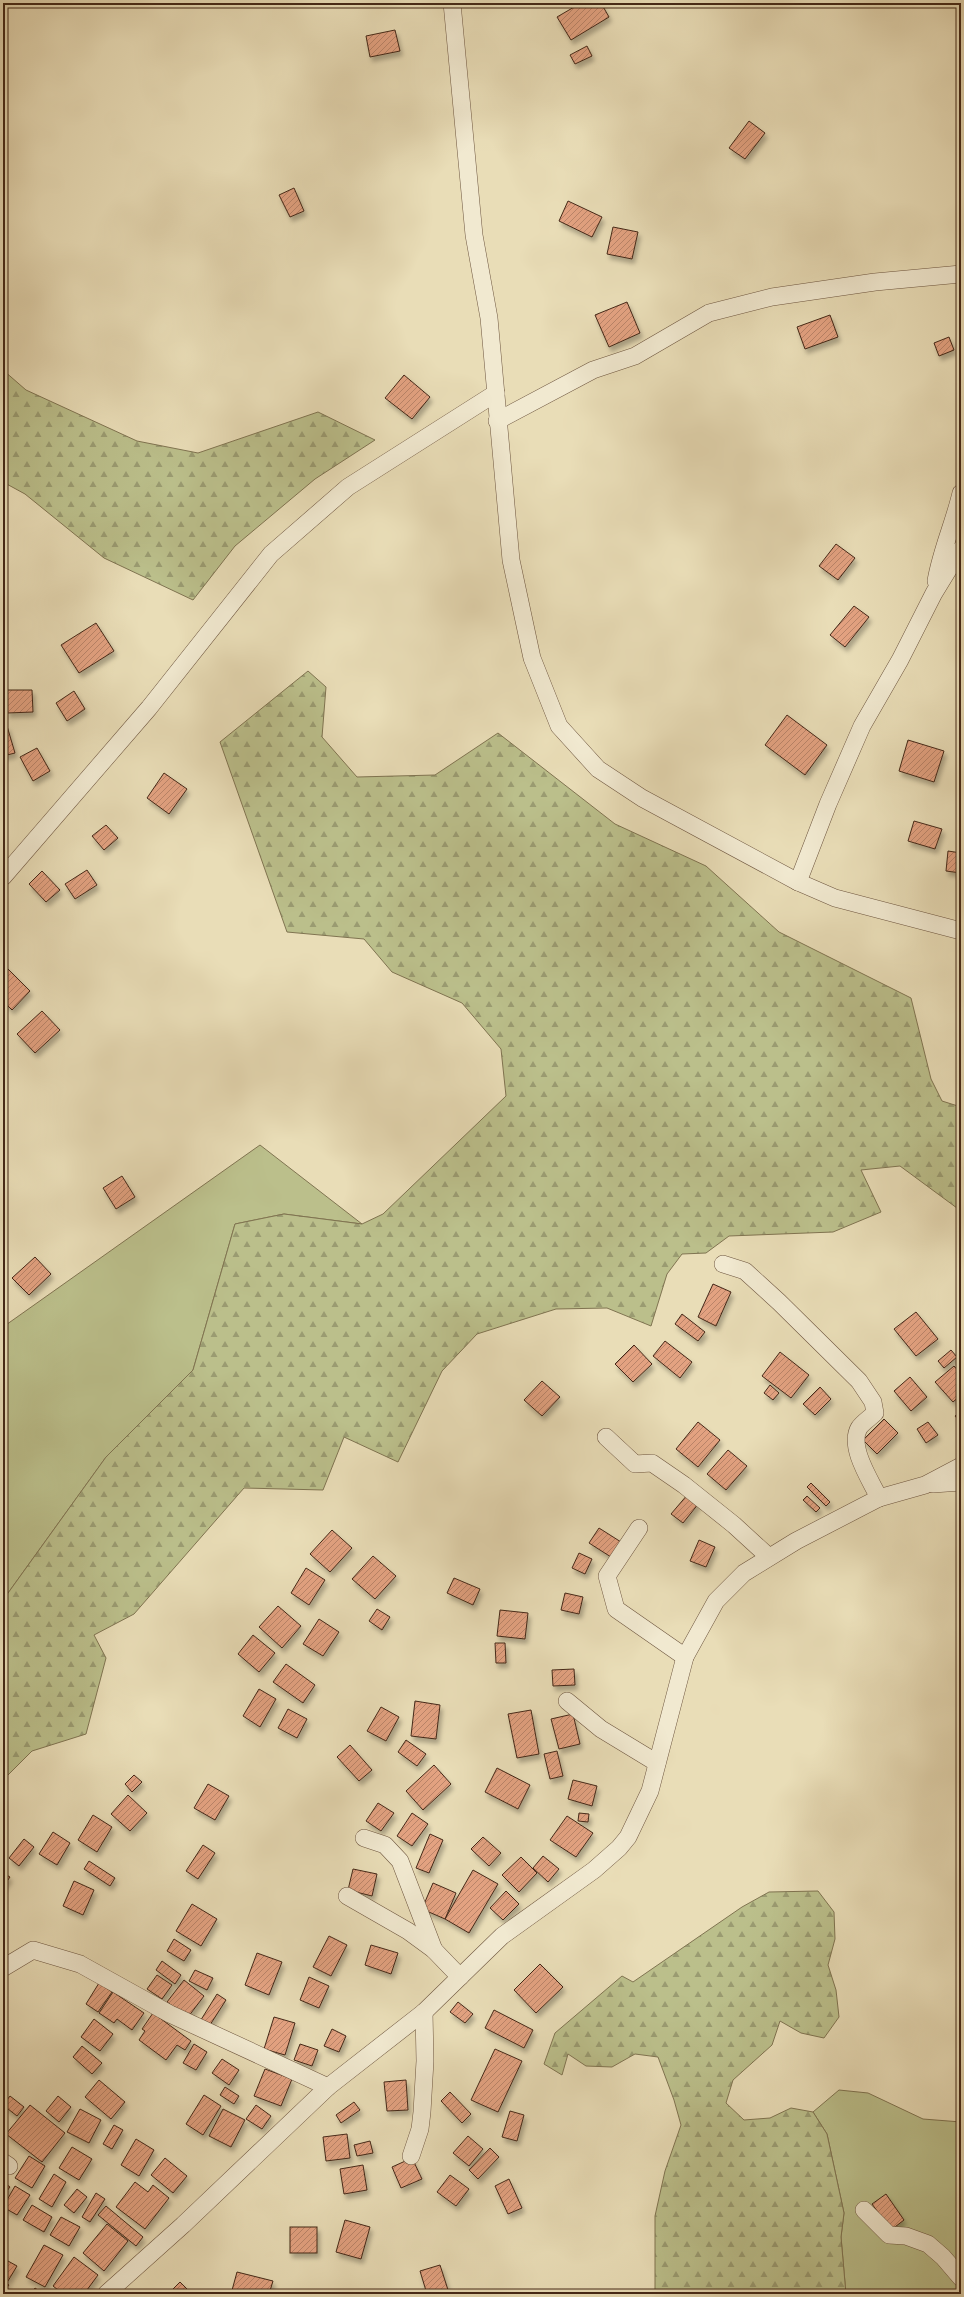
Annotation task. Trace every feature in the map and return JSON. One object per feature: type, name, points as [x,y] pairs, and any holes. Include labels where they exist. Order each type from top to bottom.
[{"type":"street","points":[[452,3],[474,235],[489,318],[497,421],[511,560],[532,658],[559,726],[598,769],[642,798],[798,882],[835,898],[961,931]]},
{"type":"street","points":[[497,421],[593,370],[635,356],[709,313],[772,297],[875,282],[961,274]]},
{"type":"street","points":[[3,877],[149,708],[270,554],[348,487],[496,393]]},
{"type":"street","points":[[934,593],[944,547],[956,514],[961,493]]},
{"type":"street","points":[[798,882],[828,804],[862,726],[900,660],[934,593],[961,549]]},
{"type":"street","points":[[723,1264],[745,1271],[859,1380],[873,1402],[875,1413],[859,1428],[855,1441],[859,1456],[879,1498]]},
{"type":"street","points":[[606,1437],[636,1464],[652,1463],[684,1484],[734,1525],[769,1557]]},
{"type":"street","points":[[925,1485],[961,1466]]},
{"type":"street","points":[[106,2294],[184,2225],[328,2087],[424,2012],[502,1936],[594,1870],[619,1848],[628,1837],[650,1791],[685,1657],[716,1601],[744,1573],[769,1557],[879,1498],[925,1485],[961,1482]]},
{"type":"street","points":[[639,1528],[607,1576],[616,1609],[685,1657]]},
{"type":"street","points":[[567,1701],[601,1729],[657,1763]]},
{"type":"street","points":[[364,1838],[385,1846],[400,1861],[434,1950]]},
{"type":"street","points":[[347,1896],[408,1931],[434,1950],[460,1977]]},
{"type":"street","points":[[3,1968],[33,1950],[80,1964],[170,2014],[328,2087]]},
{"type":"street","points":[[411,2156],[421,2124],[425,2061],[424,2012]]},
{"type":"street","points":[[864,2210],[889,2235],[906,2236],[928,2244],[943,2257],[961,2278]]},
{"type":"green space","points":[[3,370],[26,390],[137,441],[198,453],[318,412],[375,440],[315,479],[235,546],[193,600],[104,558],[25,494],[3,482]]},
{"type":"green space","points":[[308,671],[326,687],[322,737],[357,777],[435,775],[498,733],[615,824],[706,866],[779,932],[911,998],[931,1079],[942,1101],[961,1107],[961,1211],[900,1166],[861,1170],[881,1212],[833,1232],[729,1236],[706,1253],[682,1254],[667,1274],[651,1326],[607,1308],[556,1309],[477,1334],[442,1371],[398,1462],[344,1437],[323,1490],[244,1488],[134,1614],[94,1635],[106,1658],[86,1734],[32,1751],[3,1780],[3,1600],[106,1457],[193,1370],[235,1224],[284,1214],[362,1224],[383,1214],[506,1096],[501,1049],[462,1003],[392,972],[364,939],[287,932],[220,742]]},
{"type":"green space","points":[[260,1145],[362,1224],[284,1214],[235,1224],[193,1370],[106,1457],[3,1600],[3,1327]]},
{"type":"green space","points":[[818,1891],[834,1912],[835,1939],[828,1965],[836,1990],[839,2017],[824,2038],[801,2033],[780,2021],[772,2045],[733,2080],[726,2103],[744,2120],[770,2118],[791,2108],[813,2112],[827,2134],[844,2213],[841,2237],[846,2294],[655,2294],[655,2216],[665,2171],[681,2125],[674,2100],[658,2057],[635,2054],[612,2067],[586,2066],[568,2054],[562,2075],[544,2064],[555,2033],[622,1976],[633,1982],[742,1907],[769,1892]]},
{"type":"green space","points":[[839,2090],[868,2093],[923,2119],[961,2122],[961,2294],[846,2294],[841,2237],[844,2213],[827,2134],[813,2112]]},
{"type":"building","points":[[581,3],[601,3],[609,17],[571,40],[557,17]]},
{"type":"building","points":[[395,30],[400,51],[370,57],[366,36]]},
{"type":"building","points":[[587,46],[592,56],[575,64],[570,55]]},
{"type":"building","points":[[749,121],[765,133],[745,159],[729,148]]},
{"type":"building","points":[[294,188],[304,211],[290,217],[279,195]]},
{"type":"building","points":[[568,201],[602,217],[592,237],[559,221]]},
{"type":"building","points":[[613,227],[638,232],[632,259],[607,254]]},
{"type":"building","points":[[627,302],[640,333],[609,347],[595,315]]},
{"type":"building","points":[[830,315],[838,337],[805,349],[797,327]]},
{"type":"building","points":[[949,337],[954,350],[939,356],[934,343]]},
{"type":"building","points":[[404,375],[430,397],[412,419],[385,398]]},
{"type":"building","points":[[836,544],[855,558],[838,580],[819,566]]},
{"type":"building","points":[[854,606],[869,617],[845,647],[830,635]]},
{"type":"building","points":[[96,623],[114,651],[79,673],[61,645]]},
{"type":"building","points":[[7,690],[32,690],[33,712],[7,713]]},
{"type":"building","points":[[74,691],[85,709],[67,721],[56,703]]},
{"type":"building","points":[[787,715],[827,745],[805,775],[765,745]]},
{"type":"building","points":[[7,726],[15,753],[3,756],[3,727]]},
{"type":"building","points":[[908,740],[944,751],[934,782],[899,771]]},
{"type":"building","points":[[37,748],[50,771],[33,781],[20,757]]},
{"type":"building","points":[[164,773],[187,789],[169,814],[147,798]]},
{"type":"building","points":[[914,821],[942,829],[935,849],[908,841]]},
{"type":"building","points":[[106,825],[118,838],[104,850],[92,836]]},
{"type":"building","points":[[948,851],[961,853],[961,873],[946,871]]},
{"type":"building","points":[[87,870],[97,885],[75,899],[65,884]]},
{"type":"building","points":[[42,871],[60,890],[46,902],[29,884]]},
{"type":"building","points":[[4,965],[30,991],[12,1010],[3,1001]]},
{"type":"building","points":[[42,1011],[60,1030],[35,1053],[17,1034]]},
{"type":"building","points":[[122,1176],[135,1197],[116,1209],[103,1188]]},
{"type":"building","points":[[35,1257],[51,1274],[29,1295],[12,1278]]},
{"type":"building","points":[[713,1284],[731,1292],[716,1326],[698,1317]]},
{"type":"building","points":[[916,1312],[938,1339],[916,1356],[894,1329]]},
{"type":"building","points":[[682,1314],[705,1332],[698,1341],[675,1324]]},
{"type":"building","points":[[665,1341],[692,1362],[680,1378],[653,1356]]},
{"type":"building","points":[[634,1345],[652,1364],[633,1382],[615,1364]]},
{"type":"building","points":[[951,1350],[957,1357],[944,1368],[938,1361]]},
{"type":"building","points":[[780,1352],[809,1375],[791,1398],[762,1376]]},
{"type":"building","points":[[954,1366],[961,1374],[961,1395],[953,1402],[935,1382]]},
{"type":"building","points":[[910,1377],[927,1397],[911,1411],[894,1391]]},
{"type":"building","points":[[542,1381],[560,1397],[542,1416],[524,1400]]},
{"type":"building","points":[[770,1385],[779,1393],[773,1400],[764,1393]]},
{"type":"building","points":[[820,1387],[831,1399],[815,1415],[803,1404]]},
{"type":"building","points":[[961,1411],[961,1423],[955,1416]]},
{"type":"building","points":[[884,1419],[898,1433],[877,1454],[863,1440]]},
{"type":"building","points":[[698,1422],[720,1440],[698,1467],[676,1449]]},
{"type":"building","points":[[928,1422],[938,1435],[926,1443],[917,1429]]},
{"type":"building","points":[[728,1450],[747,1466],[726,1490],[707,1474]]},
{"type":"building","points":[[811,1483],[830,1502],[826,1506],[807,1487]]},
{"type":"building","points":[[688,1494],[699,1503],[683,1523],[671,1514]]},
{"type":"building","points":[[807,1496],[820,1508],[816,1512],[803,1500]]},
{"type":"building","points":[[599,1528],[621,1542],[611,1557],[589,1543]]},
{"type":"building","points":[[332,1530],[352,1548],[330,1572],[310,1554]]},
{"type":"building","points":[[699,1540],[715,1547],[706,1567],[690,1561]]},
{"type":"building","points":[[579,1553],[592,1559],[585,1574],[572,1568]]},
{"type":"building","points":[[373,1556],[396,1576],[375,1599],[352,1579]]},
{"type":"building","points":[[306,1568],[325,1580],[309,1605],[291,1593]]},
{"type":"building","points":[[454,1578],[480,1589],[473,1605],[447,1593]]},
{"type":"building","points":[[565,1593],[583,1597],[579,1614],[561,1610]]},
{"type":"building","points":[[278,1606],[301,1626],[282,1648],[259,1627]]},
{"type":"building","points":[[377,1609],[390,1617],[382,1630],[369,1621]]},
{"type":"building","points":[[500,1610],[528,1613],[525,1639],[497,1636]]},
{"type":"building","points":[[319,1619],[339,1632],[323,1656],[303,1644]]},
{"type":"building","points":[[253,1635],[275,1653],[259,1672],[238,1654]]},
{"type":"building","points":[[495,1643],[505,1643],[506,1663],[496,1663]]},
{"type":"building","points":[[286,1664],[315,1685],[303,1703],[273,1682]]},
{"type":"building","points":[[574,1669],[575,1685],[553,1686],[552,1670]]},
{"type":"building","points":[[259,1689],[276,1699],[260,1727],[243,1716]]},
{"type":"building","points":[[415,1701],[440,1705],[436,1739],[411,1736]]},
{"type":"building","points":[[381,1707],[399,1717],[386,1741],[367,1731]]},
{"type":"building","points":[[288,1709],[307,1719],[297,1738],[278,1728]]},
{"type":"building","points":[[531,1710],[539,1754],[517,1758],[508,1714]]},
{"type":"building","points":[[573,1714],[580,1744],[559,1749],[551,1719]]},
{"type":"building","points":[[406,1740],[426,1754],[417,1766],[398,1752]]},
{"type":"building","points":[[350,1745],[372,1770],[359,1781],[337,1757]]},
{"type":"building","points":[[557,1751],[563,1776],[550,1779],[544,1754]]},
{"type":"building","points":[[434,1765],[451,1784],[423,1810],[406,1791]]},
{"type":"building","points":[[497,1768],[530,1785],[518,1809],[485,1792]]},
{"type":"building","points":[[134,1775],[142,1782],[132,1792],[125,1784]]},
{"type":"building","points":[[573,1780],[597,1786],[592,1806],[568,1799]]},
{"type":"building","points":[[208,1784],[229,1796],[215,1820],[194,1808]]},
{"type":"building","points":[[128,1795],[147,1813],[130,1831],[111,1814]]},
{"type":"building","points":[[378,1803],[394,1813],[381,1831],[366,1821]]},
{"type":"building","points":[[412,1813],[428,1824],[412,1846],[397,1836]]},
{"type":"building","points":[[579,1813],[589,1814],[588,1822],[578,1821]]},
{"type":"building","points":[[93,1815],[112,1827],[97,1852],[78,1840]]},
{"type":"building","points":[[567,1816],[593,1833],[576,1857],[550,1840]]},
{"type":"building","points":[[53,1832],[70,1843],[57,1865],[39,1854]]},
{"type":"building","points":[[430,1834],[443,1840],[429,1873],[416,1868]]},
{"type":"building","points":[[483,1837],[501,1853],[489,1866],[471,1849]]},
{"type":"building","points":[[24,1839],[34,1847],[19,1866],[9,1858]]},
{"type":"building","points":[[203,1845],[215,1853],[198,1879],[186,1871]]},
{"type":"building","points":[[543,1856],[559,1869],[548,1882],[533,1868]]},
{"type":"building","points":[[521,1857],[537,1873],[519,1892],[502,1875]]},
{"type":"building","points":[[89,1861],[115,1878],[110,1886],[84,1869]]},
{"type":"building","points":[[353,1869],[377,1874],[372,1896],[348,1890]]},
{"type":"building","points":[[473,1870],[498,1884],[469,1933],[445,1919]]},
{"type":"building","points":[[3,1873],[10,1877],[3,1887]]},
{"type":"building","points":[[74,1881],[94,1890],[83,1915],[63,1906]]},
{"type":"building","points":[[433,1883],[456,1893],[445,1919],[422,1909]]},
{"type":"building","points":[[506,1891],[519,1904],[503,1920],[490,1908]]},
{"type":"building","points":[[192,1904],[217,1919],[201,1946],[176,1931]]},
{"type":"building","points":[[329,1936],[347,1945],[331,1976],[313,1967]]},
{"type":"building","points":[[174,1939],[191,1950],[184,1961],[167,1951]]},
{"type":"building","points":[[371,1945],[398,1953],[391,1974],[365,1965]]},
{"type":"building","points":[[257,1953],[282,1962],[269,1995],[245,1985]]},
{"type":"building","points":[[162,1961],[181,1975],[175,1984],[156,1970]]},
{"type":"building","points":[[540,1964],[563,1987],[536,2013],[514,1990]]},
{"type":"building","points":[[195,1970],[213,1978],[207,1990],[189,1981]]},
{"type":"building","points":[[157,1975],[172,1985],[162,1999],[147,1989]]},
{"type":"building","points":[[309,1977],[329,1986],[319,2008],[300,2000]]},
{"type":"building","points":[[184,1980],[204,1996],[188,2017],[167,2002]]},
{"type":"building","points":[[99,1983],[112,1992],[98,2012],[86,2004]]},
{"type":"building","points":[[113,1992],[144,2013],[132,2030],[117,2019],[114,2023],[99,2013]]},
{"type":"building","points":[[217,1994],[226,2000],[208,2028],[199,2023]]},
{"type":"building","points":[[458,2002],[473,2014],[465,2023],[450,2012]]},
{"type":"building","points":[[494,2010],[533,2030],[524,2048],[485,2028]]},
{"type":"building","points":[[153,2013],[191,2041],[185,2050],[177,2045],[166,2060],[139,2040],[145,2031],[142,2029]]},
{"type":"building","points":[[274,2017],[295,2023],[285,2055],[264,2049]]},
{"type":"building","points":[[94,2019],[113,2034],[100,2051],[81,2037]]},
{"type":"building","points":[[332,2029],[346,2036],[339,2052],[324,2046]]},
{"type":"building","points":[[194,2044],[207,2052],[196,2070],[183,2063]]},
{"type":"building","points":[[300,2044],[318,2050],[312,2066],[294,2060]]},
{"type":"building","points":[[82,2046],[102,2063],[92,2074],[73,2057]]},
{"type":"building","points":[[495,2049],[522,2061],[498,2112],[471,2100]]},
{"type":"building","points":[[222,2059],[239,2070],[229,2085],[212,2073]]},
{"type":"building","points":[[265,2069],[292,2079],[281,2106],[254,2096]]},
{"type":"building","points":[[99,2080],[125,2102],[111,2119],[85,2097]]},
{"type":"building","points":[[406,2080],[408,2110],[387,2111],[384,2082]]},
{"type":"building","points":[[225,2087],[239,2096],[234,2104],[220,2095]]},
{"type":"building","points":[[450,2092],[471,2114],[462,2123],[441,2101]]},
{"type":"building","points":[[204,2095],[221,2106],[203,2135],[186,2124]]},
{"type":"building","points":[[10,2096],[24,2107],[17,2116],[3,2105]]},
{"type":"building","points":[[58,2096],[71,2107],[59,2122],[46,2111]]},
{"type":"building","points":[[354,2102],[360,2110],[341,2123],[336,2115]]},
{"type":"building","points":[[30,2105],[65,2133],[42,2162],[6,2134]]},
{"type":"building","points":[[256,2105],[271,2116],[262,2129],[246,2119]]},
{"type":"building","points":[[80,2109],[101,2120],[89,2143],[67,2132]]},
{"type":"building","points":[[223,2109],[245,2120],[231,2147],[209,2136]]},
{"type":"building","points":[[510,2111],[524,2115],[517,2141],[502,2137]]},
{"type":"building","points":[[114,2125],[123,2130],[112,2149],[103,2144]]},
{"type":"building","points":[[347,2134],[350,2158],[326,2161],[323,2137]]},
{"type":"building","points":[[468,2136],[483,2149],[469,2166],[453,2153]]},
{"type":"building","points":[[136,2139],[154,2150],[139,2176],[121,2165]]},
{"type":"building","points":[[370,2141],[373,2153],[357,2156],[354,2145]]},
{"type":"building","points":[[72,2147],[92,2159],[79,2180],[59,2168]]},
{"type":"building","points":[[490,2148],[499,2157],[478,2179],[469,2170]]},
{"type":"building","points":[[29,2156],[45,2166],[32,2188],[15,2178]]},
{"type":"building","points":[[165,2158],[187,2176],[173,2193],[151,2175]]},
{"type":"building","points":[[412,2158],[422,2179],[401,2188],[392,2167]]},
{"type":"building","points":[[363,2165],[367,2190],[344,2194],[340,2169]]},
{"type":"building","points":[[54,2174],[66,2182],[52,2207],[39,2199]]},
{"type":"building","points":[[450,2175],[469,2189],[456,2206],[437,2192]]},
{"type":"building","points":[[509,2179],[522,2208],[508,2214],[495,2186]]},
{"type":"building","points":[[3,2182],[10,2187],[3,2196]]},
{"type":"building","points":[[135,2182],[148,2192],[153,2185],[169,2198],[145,2229],[116,2207]]},
{"type":"building","points":[[15,2186],[30,2195],[17,2215],[3,2207]]},
{"type":"building","points":[[77,2189],[87,2197],[74,2213],[64,2205]]},
{"type":"building","points":[[96,2193],[105,2199],[90,2222],[82,2217]]},
{"type":"building","points":[[886,2194],[904,2220],[891,2230],[872,2204]]},
{"type":"building","points":[[32,2205],[52,2217],[44,2232],[23,2220]]},
{"type":"building","points":[[106,2206],[143,2237],[136,2246],[98,2215]]},
{"type":"building","points":[[61,2217],[80,2227],[69,2246],[50,2235]]},
{"type":"building","points":[[345,2220],[370,2227],[361,2259],[336,2252]]},
{"type":"building","points":[[107,2224],[128,2241],[104,2271],[83,2253]]},
{"type":"building","points":[[290,2227],[317,2227],[317,2253],[290,2253]]},
{"type":"building","points":[[44,2245],[63,2255],[45,2287],[26,2277]]},
{"type":"building","points":[[74,2257],[98,2275],[84,2294],[63,2294],[53,2286]]},
{"type":"building","points":[[8,2261],[17,2266],[8,2281],[3,2278],[3,2270]]},
{"type":"building","points":[[440,2265],[449,2293],[427,2294],[420,2271]]},
{"type":"building","points":[[237,2272],[273,2281],[269,2294],[231,2294]]},
{"type":"building","points":[[3,2281],[9,2285],[4,2291],[3,2290]]},
{"type":"building","points":[[180,2282],[192,2294],[168,2294]]},
{"type":"building","points":[[35,2288],[42,2293],[31,2294]]}]
